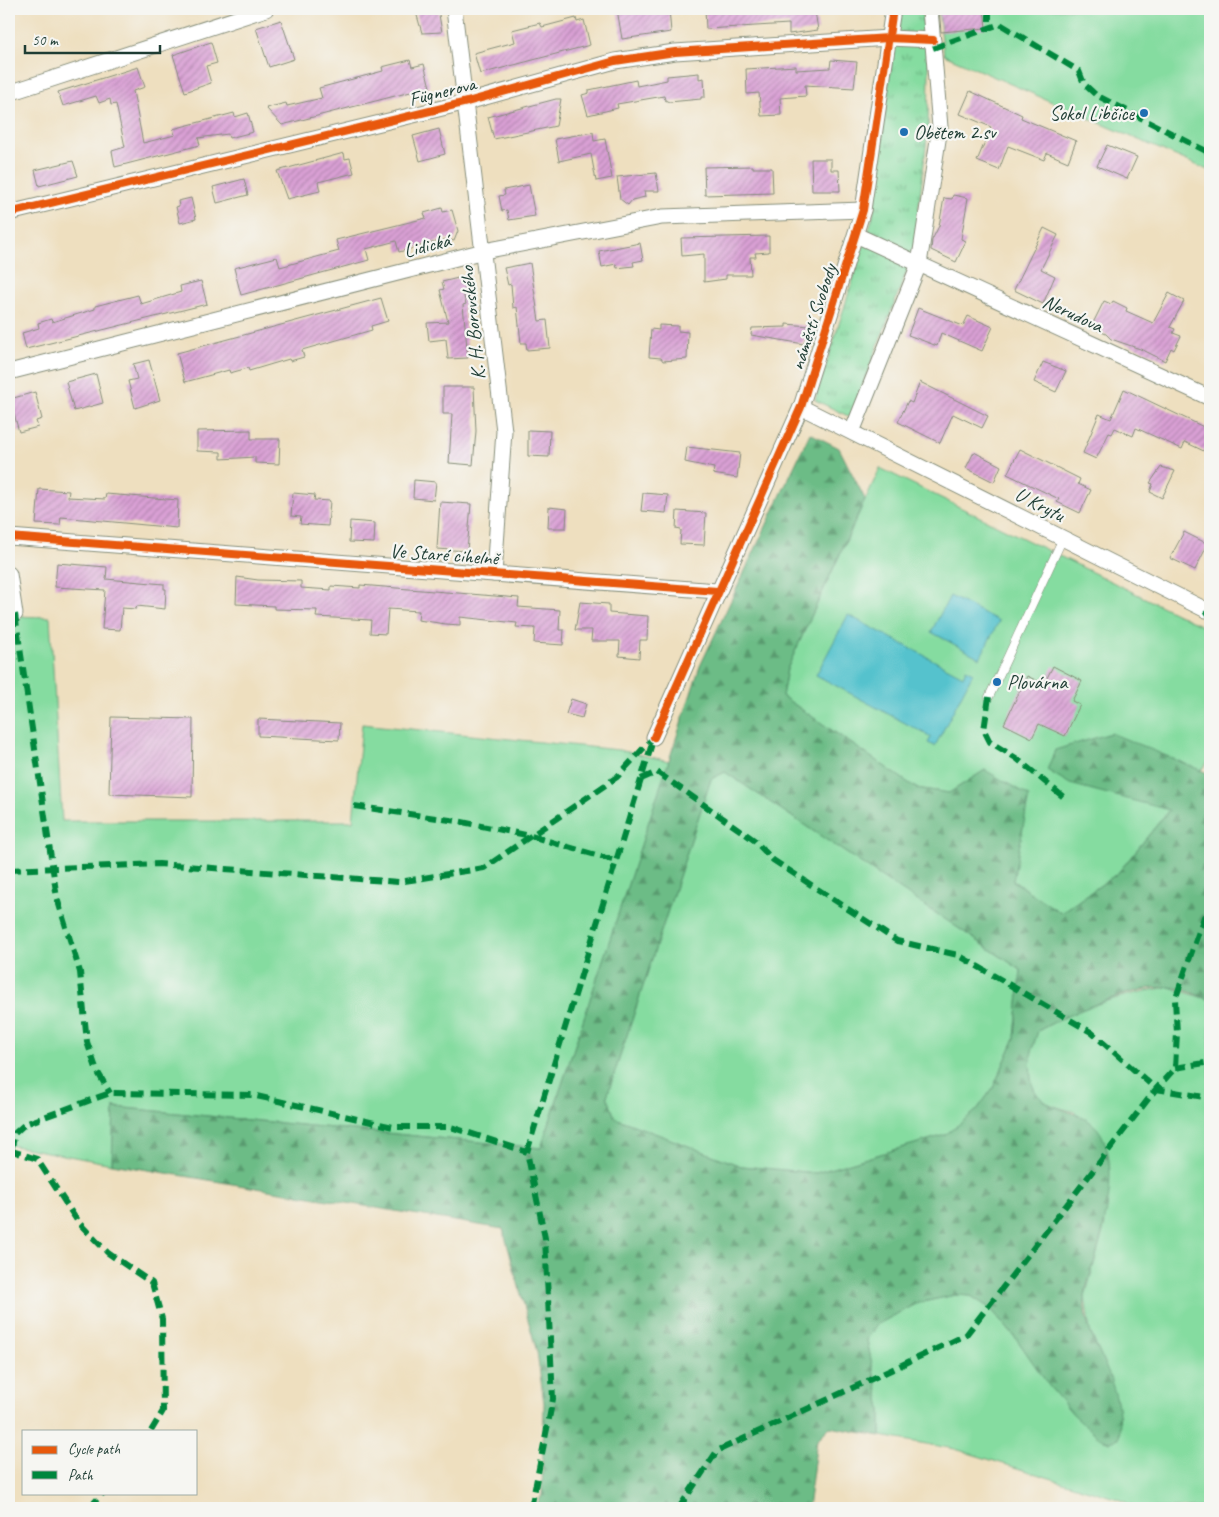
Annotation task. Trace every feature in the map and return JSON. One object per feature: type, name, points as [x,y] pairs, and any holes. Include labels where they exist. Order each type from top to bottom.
[{"type":"street","points":[[9,93],[266,9]]},
{"type":"street","name":"K. H. Borovského","points":[[454,9],[504,431],[494,574]]},
{"type":"street","name":"náměstí Svobody","points":[[717,591],[801,407],[864,210],[893,9]]},
{"type":"street","points":[[801,407],[852,432],[919,264],[940,127],[930,9]]},
{"type":"street","points":[[889,38],[932,40]]},
{"type":"street","name":"Fügnerova","points":[[9,213],[466,102],[615,62],[675,52],[889,38]]},
{"type":"street","name":"Lidická","points":[[9,372],[484,250],[662,217],[864,210]]},
{"type":"street","points":[[856,235],[919,264]]},
{"type":"street","name":"Nerudova","points":[[919,264],[1210,398]]},
{"type":"street","name":"U Krytu","points":[[852,432],[1206,610],[1210,609]]},
{"type":"street","name":"Ve Staré cihelně","points":[[9,537],[717,591]]},
{"type":"street","points":[[9,574],[15,614]]},
{"type":"street","points":[[654,737],[717,591]]},
{"type":"lane","points":[[989,697],[1063,538]]},
{"type":"green space","points":[[902,9],[921,9],[929,65],[928,130],[914,246],[908,268],[850,417],[815,400],[873,216],[893,48]]},
{"type":"green space","name":"Sokol Libčice","points":[[938,9],[1210,9],[1210,171],[944,55]]},
{"type":"green space","points":[[810,433],[839,448],[865,499],[787,669],[782,696],[916,788],[949,793],[985,770],[1029,796],[1013,881],[1061,913],[1118,873],[1169,810],[1070,784],[1047,770],[1055,750],[1111,733],[1210,774],[1210,1000],[1185,990],[1169,987],[1139,991],[1102,1002],[1038,1031],[1031,1059],[1030,1071],[1035,1091],[1043,1100],[1053,1106],[1076,1114],[1097,1128],[1104,1140],[1108,1154],[1110,1185],[1108,1202],[1102,1234],[1086,1288],[1085,1306],[1088,1326],[1108,1372],[1116,1397],[1120,1422],[1119,1439],[1110,1442],[1101,1439],[1073,1414],[1049,1386],[1018,1341],[991,1309],[971,1296],[955,1295],[918,1303],[876,1325],[867,1340],[881,1409],[881,1436],[830,1427],[817,1440],[808,1508],[535,1508],[542,1495],[544,1403],[537,1352],[503,1229],[112,1164],[114,1107],[541,1148],[700,666]],"holes":[[[725,772],[1021,970],[1015,1038],[993,1088],[976,1111],[945,1135],[816,1173],[741,1166],[615,1118],[607,1096],[711,779]]]},
{"type":"green space","name":"Plovárna","points":[[880,468],[1210,630],[1210,759],[1118,873],[1061,913],[1013,881],[985,770],[949,793],[916,788],[782,696],[787,669]]},
{"type":"green space","points":[[9,616],[50,617],[62,821],[353,821],[362,724],[619,750],[669,761],[541,1148],[114,1107],[112,1164],[9,1145]]},
{"type":"green space","points":[[725,772],[1021,970],[1015,1038],[993,1088],[976,1111],[946,1135],[816,1173],[741,1166],[615,1118],[607,1096],[711,779]]},
{"type":"green space","points":[[1169,987],[1210,1000],[1210,1508],[1139,1508],[1118,1499],[955,1449],[881,1436],[881,1409],[867,1340],[876,1325],[918,1303],[955,1295],[971,1296],[991,1309],[1018,1341],[1060,1399],[1101,1439],[1107,1371],[1090,1331],[1085,1297],[1105,1224],[1075,1112],[1048,1104],[1037,1096],[1032,1088],[1030,1079],[1030,1059],[1038,1031],[1085,1008],[1135,993]]},
{"type":"water","points":[[950,596],[999,621],[980,658],[931,632]]},
{"type":"water","points":[[848,615],[963,676],[966,669],[973,673],[935,746],[928,743],[931,737],[816,675]]},
{"type":"building","points":[[425,9],[438,9],[442,32],[422,33],[416,12]]},
{"type":"building","points":[[617,9],[669,9],[671,32],[622,39]]},
{"type":"building","points":[[705,9],[811,9],[811,11],[815,11],[818,30],[789,34],[789,24],[706,29]]},
{"type":"building","points":[[939,9],[984,9],[986,28],[941,32]]},
{"type":"building","points":[[576,18],[577,22],[584,20],[590,45],[480,74],[474,53],[515,42],[512,30],[540,23],[542,27]]},
{"type":"building","points":[[281,20],[294,59],[269,67],[256,28]]},
{"type":"building","points":[[211,42],[217,63],[206,66],[211,83],[185,92],[173,55]]},
{"type":"building","points":[[410,60],[412,67],[424,64],[430,87],[282,125],[266,108],[286,103],[287,106],[322,98],[319,88],[383,71],[382,67]]},
{"type":"building","points":[[831,60],[857,62],[854,88],[805,85],[806,96],[780,98],[781,115],[761,116],[759,93],[747,94],[746,69],[796,66],[796,70],[830,68]]},
{"type":"building","points":[[138,67],[145,87],[133,91],[143,143],[175,135],[173,129],[234,113],[235,117],[248,113],[253,132],[229,138],[228,134],[198,138],[200,145],[115,167],[112,151],[125,147],[116,104],[111,105],[110,99],[99,103],[96,96],[63,106],[58,92]]},
{"type":"building","points":[[699,73],[699,79],[704,78],[705,97],[701,97],[701,99],[669,102],[665,100],[664,96],[617,104],[618,108],[588,115],[582,95],[589,93],[589,90],[636,80],[637,86],[667,80],[667,76]]},
{"type":"building","points":[[970,91],[1022,115],[1021,118],[1076,141],[1068,162],[1047,153],[1044,160],[1008,146],[999,170],[977,161],[991,127],[960,114]]},
{"type":"building","points":[[561,99],[556,126],[494,139],[488,117]]},
{"type":"building","points":[[439,129],[445,154],[420,161],[413,136]]},
{"type":"building","points":[[593,132],[594,141],[605,139],[612,178],[596,181],[591,154],[559,161],[555,139]]},
{"type":"building","points":[[1107,145],[1137,157],[1127,179],[1097,166]]},
{"type":"building","points":[[344,153],[345,159],[350,158],[354,173],[318,182],[320,191],[287,199],[277,171]]},
{"type":"building","points":[[811,159],[831,159],[831,170],[839,170],[840,191],[812,191]]},
{"type":"building","points":[[73,161],[78,176],[39,186],[35,170]]},
{"type":"building","points":[[753,166],[753,168],[772,168],[773,193],[705,195],[704,167]]},
{"type":"building","points":[[656,173],[659,191],[644,191],[645,197],[632,200],[628,205],[620,199],[617,177]]},
{"type":"building","points":[[244,179],[248,195],[217,203],[213,187]]},
{"type":"building","points":[[529,185],[535,216],[509,220],[507,210],[502,211],[499,196],[505,195],[504,190]]},
{"type":"building","points":[[953,195],[968,198],[961,239],[966,241],[956,262],[931,250],[932,240],[939,226],[944,198],[952,199]]},
{"type":"building","points":[[191,198],[196,219],[180,223],[176,207],[179,206],[178,201]]},
{"type":"building","points":[[442,208],[443,212],[452,210],[458,231],[454,241],[447,239],[399,252],[396,241],[366,249],[369,260],[241,295],[234,268],[277,257],[280,267],[339,251],[336,240],[426,218],[424,213]]},
{"type":"building","points":[[1044,228],[1058,235],[1041,269],[1055,276],[1043,304],[1014,290]]},
{"type":"building","points":[[769,236],[769,252],[755,253],[756,257],[750,257],[751,275],[726,275],[726,279],[704,282],[704,254],[682,256],[681,238]]},
{"type":"building","points":[[640,243],[643,260],[633,262],[634,266],[617,268],[616,264],[602,267],[599,251]]},
{"type":"building","points":[[530,263],[539,321],[547,320],[550,348],[527,350],[526,343],[521,343],[517,307],[513,308],[511,284],[508,285],[504,268]]},
{"type":"building","points":[[462,277],[466,292],[463,293],[466,304],[463,305],[468,358],[448,359],[446,339],[429,341],[427,323],[448,322],[440,290],[444,289],[442,282]]},
{"type":"building","points":[[201,281],[207,304],[26,349],[22,333],[39,328],[38,323],[51,319],[52,322],[95,309],[95,306],[138,295],[141,304],[181,292],[180,286]]},
{"type":"building","points":[[1169,293],[1184,301],[1170,327],[1175,329],[1173,333],[1181,336],[1174,350],[1171,348],[1165,361],[1143,350],[1111,339],[1106,334],[1091,327],[1104,301],[1111,304],[1113,301],[1127,308],[1126,311],[1153,323]]},
{"type":"building","points":[[381,298],[388,321],[371,326],[372,330],[302,350],[304,357],[290,361],[289,359],[249,371],[248,368],[230,373],[229,370],[185,382],[177,353]]},
{"type":"building","points":[[918,308],[963,326],[968,316],[993,327],[982,351],[941,333],[937,346],[908,335]]},
{"type":"building","points":[[786,324],[810,326],[804,344],[751,335],[752,328],[786,327]]},
{"type":"building","points":[[659,325],[678,326],[678,331],[688,332],[687,359],[663,361],[661,358],[649,357],[651,329],[659,330]]},
{"type":"building","points":[[149,360],[160,400],[135,408],[128,381],[137,379],[133,364]]},
{"type":"building","points":[[1043,362],[1066,371],[1056,392],[1034,382]]},
{"type":"building","points":[[96,374],[103,403],[74,411],[66,382]]},
{"type":"building","points":[[920,382],[988,416],[982,428],[953,414],[940,443],[898,422],[908,401],[912,403]]},
{"type":"building","points":[[443,387],[474,387],[476,431],[473,465],[449,463],[452,414],[443,414]]},
{"type":"building","points":[[1124,389],[1210,430],[1210,454],[1185,442],[1182,449],[1136,428],[1133,436],[1115,428],[1112,434],[1109,433],[1096,459],[1083,453],[1099,414],[1111,419]]},
{"type":"building","points":[[35,392],[42,419],[36,421],[38,427],[19,432],[10,399]]},
{"type":"building","points":[[251,430],[251,439],[280,439],[279,464],[255,463],[255,457],[221,459],[221,452],[197,451],[197,431]]},
{"type":"building","points":[[528,430],[550,431],[549,457],[528,456]]},
{"type":"building","points":[[687,447],[740,453],[737,478],[713,474],[714,468],[685,462]]},
{"type":"building","points":[[1020,449],[1080,479],[1078,484],[1091,490],[1080,513],[1057,502],[1059,499],[1007,474]]},
{"type":"building","points":[[974,452],[1001,466],[994,482],[966,468]]},
{"type":"building","points":[[1161,467],[1175,471],[1162,498],[1150,492],[1153,484],[1150,483]]},
{"type":"building","points":[[414,480],[436,482],[434,500],[413,498]]},
{"type":"building","points":[[39,489],[69,491],[68,497],[105,499],[106,494],[178,500],[177,528],[61,517],[60,525],[36,524]]},
{"type":"building","points":[[293,493],[315,495],[314,500],[330,501],[328,526],[300,524],[301,517],[291,516]]},
{"type":"building","points":[[643,493],[668,495],[666,513],[641,511]]},
{"type":"building","points":[[440,502],[471,504],[467,551],[437,549]]},
{"type":"building","points":[[549,507],[567,509],[566,528],[548,528]]},
{"type":"building","points":[[677,511],[706,513],[704,545],[680,544],[681,530],[676,529]]},
{"type":"building","points":[[350,521],[375,523],[374,543],[349,542]]},
{"type":"building","points":[[1184,532],[1208,544],[1195,570],[1170,558]]},
{"type":"building","points":[[57,563],[107,567],[106,579],[164,584],[164,589],[166,589],[165,609],[137,606],[136,609],[122,608],[120,630],[102,629],[105,590],[55,587]]},
{"type":"building","points":[[237,577],[258,580],[301,581],[301,588],[331,590],[331,586],[360,588],[360,585],[519,598],[518,607],[560,610],[559,630],[564,630],[563,645],[534,643],[535,628],[516,627],[517,623],[460,617],[460,625],[446,624],[418,620],[419,611],[388,609],[386,634],[370,633],[371,620],[316,617],[317,610],[274,609],[274,606],[236,604]]},
{"type":"building","points":[[580,602],[609,604],[609,613],[648,616],[647,640],[640,640],[639,658],[619,656],[620,641],[591,641],[592,630],[575,630]]},
{"type":"building","points":[[1053,666],[1082,681],[1072,701],[1080,705],[1065,736],[1039,724],[1032,738],[1004,724],[1027,676],[1044,684]]},
{"type":"building","points":[[571,699],[586,704],[582,718],[566,714]]},
{"type":"building","points":[[111,717],[193,719],[192,797],[109,794]]},
{"type":"building","points":[[258,719],[340,723],[339,740],[258,736]]},
{"type":"marked path","points":[[989,9],[989,28]]},
{"type":"marked path","points":[[933,48],[1000,24],[1079,71],[1084,84],[1096,95],[1210,153]]},
{"type":"marked path","points":[[1206,610],[1210,616]]},
{"type":"marked path","points":[[15,614],[57,898],[80,972],[87,1042],[97,1071],[110,1093]]},
{"type":"marked path","points":[[989,697],[984,730],[990,742],[1016,758],[1066,799]]},
{"type":"marked path","points":[[531,1508],[553,1399],[545,1238],[527,1152],[654,737]]},
{"type":"marked path","points":[[9,870],[159,864],[399,882],[484,868],[617,777],[652,739]]},
{"type":"marked path","points":[[641,779],[657,772],[754,840],[773,860],[897,941],[958,955],[1091,1032],[1156,1089],[1210,1098]]},
{"type":"marked path","points":[[354,806],[457,821],[531,836],[616,861]]},
{"type":"marked path","points":[[679,1508],[717,1451],[966,1335],[1156,1089],[1175,1068],[1177,1033],[1175,1000],[1204,917],[1210,912]]},
{"type":"marked path","points":[[1175,1068],[1210,1062]]},
{"type":"marked path","points":[[11,1151],[15,1133],[25,1124],[110,1093],[252,1095],[393,1127],[451,1127],[527,1152]]},
{"type":"marked path","points":[[9,1150],[37,1159],[78,1222],[108,1253],[152,1283],[162,1319],[163,1411],[152,1430]]},
{"type":"marked path","points":[[89,1508],[102,1494]]},
{"type":"cycle path","points":[[654,737],[801,407],[863,210],[893,9]]},
{"type":"cycle path","points":[[9,213],[467,102],[615,61],[675,52],[889,38],[933,40]]},
{"type":"cycle path","points":[[9,537],[717,591]]},
{"type":"place","name":"Sokol Libčice","points":[[1144,113]]},
{"type":"place","name":"Obětem 2.sv","points":[[904,132]]},
{"type":"place","name":"Plovárna","points":[[997,682]]}]
